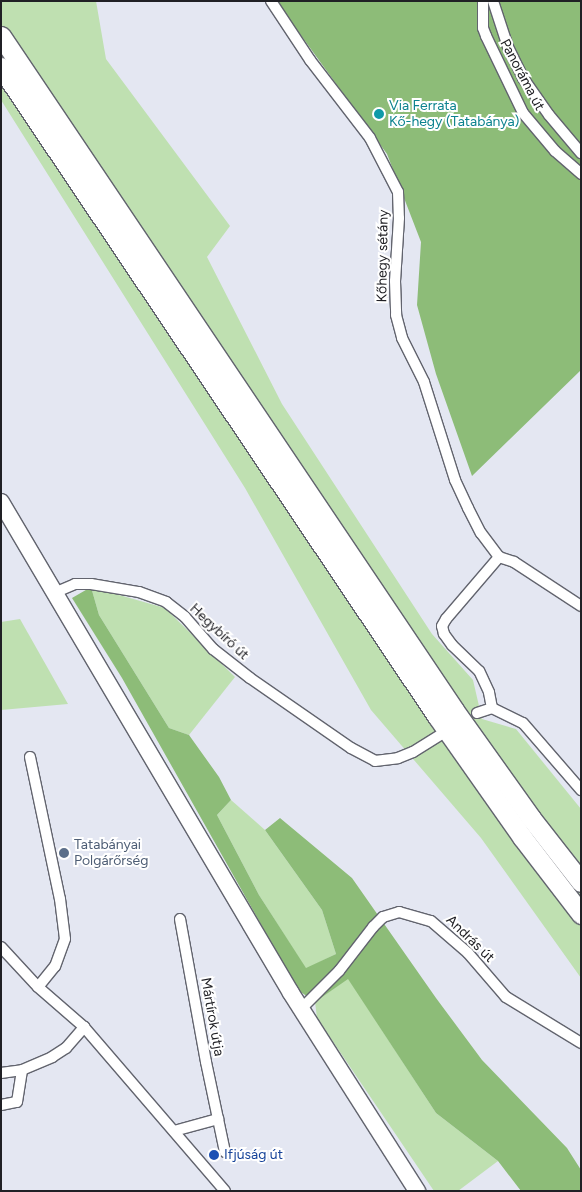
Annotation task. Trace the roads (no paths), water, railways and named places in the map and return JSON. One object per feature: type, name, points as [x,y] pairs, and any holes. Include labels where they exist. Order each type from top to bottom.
[{"type":"highway","points":[[1,36],[454,710],[531,818],[581,882]]},
{"type":"highway","points":[[1,68],[437,716],[522,836],[581,914]]},
{"type":"main road","points":[[1,502],[301,1009],[417,1191]]},
{"type":"street","name":"Kőhegy sétány","points":[[271,1],[321,76],[370,138],[398,192],[399,238],[395,281],[396,315],[402,338],[424,382],[455,480],[481,533],[499,557]]},
{"type":"street","name":"Panoráma út","points":[[483,1],[483,28],[523,113],[555,151],[581,174]]},
{"type":"street","name":"Panoráma út","points":[[493,1],[508,47],[523,78],[549,115],[581,153]]},
{"type":"street","points":[[492,708],[489,692],[479,671],[452,645],[444,634],[442,626],[499,557],[514,562],[581,606]]},
{"type":"street","name":"Hegybíró út","points":[[54,593],[75,584],[91,584],[139,592],[166,602],[185,617],[213,649],[250,678],[351,748],[375,761],[398,758],[413,752],[442,734]]},
{"type":"street","points":[[477,714],[492,708],[523,723],[581,790]]},
{"type":"street","points":[[30,757],[60,899],[65,938],[55,966],[38,987]]},
{"type":"street","name":"András út","points":[[301,1009],[339,971],[383,917],[399,912],[431,921],[468,953],[506,997],[581,1043]]},
{"type":"street","name":"Mártírok útja","points":[[180,920],[225,1152]]},
{"type":"street","points":[[1,947],[38,987],[84,1027],[225,1191]]},
{"type":"street","points":[[1,1073],[22,1070],[37,1065],[59,1053],[84,1027]]},
{"type":"street","points":[[1,1104],[17,1102],[22,1070]]},
{"type":"street","points":[[174,1131],[218,1119]]},
{"type":"place","name":"Via Ferrata Kő-hegy (Tatabánya)","points":[[379,114]]},
{"type":"place","name":"Tatabányai Polgárőrség","points":[[64,853]]},
{"type":"place","name":"Ifjúság út","points":[[214,1155]]}]
